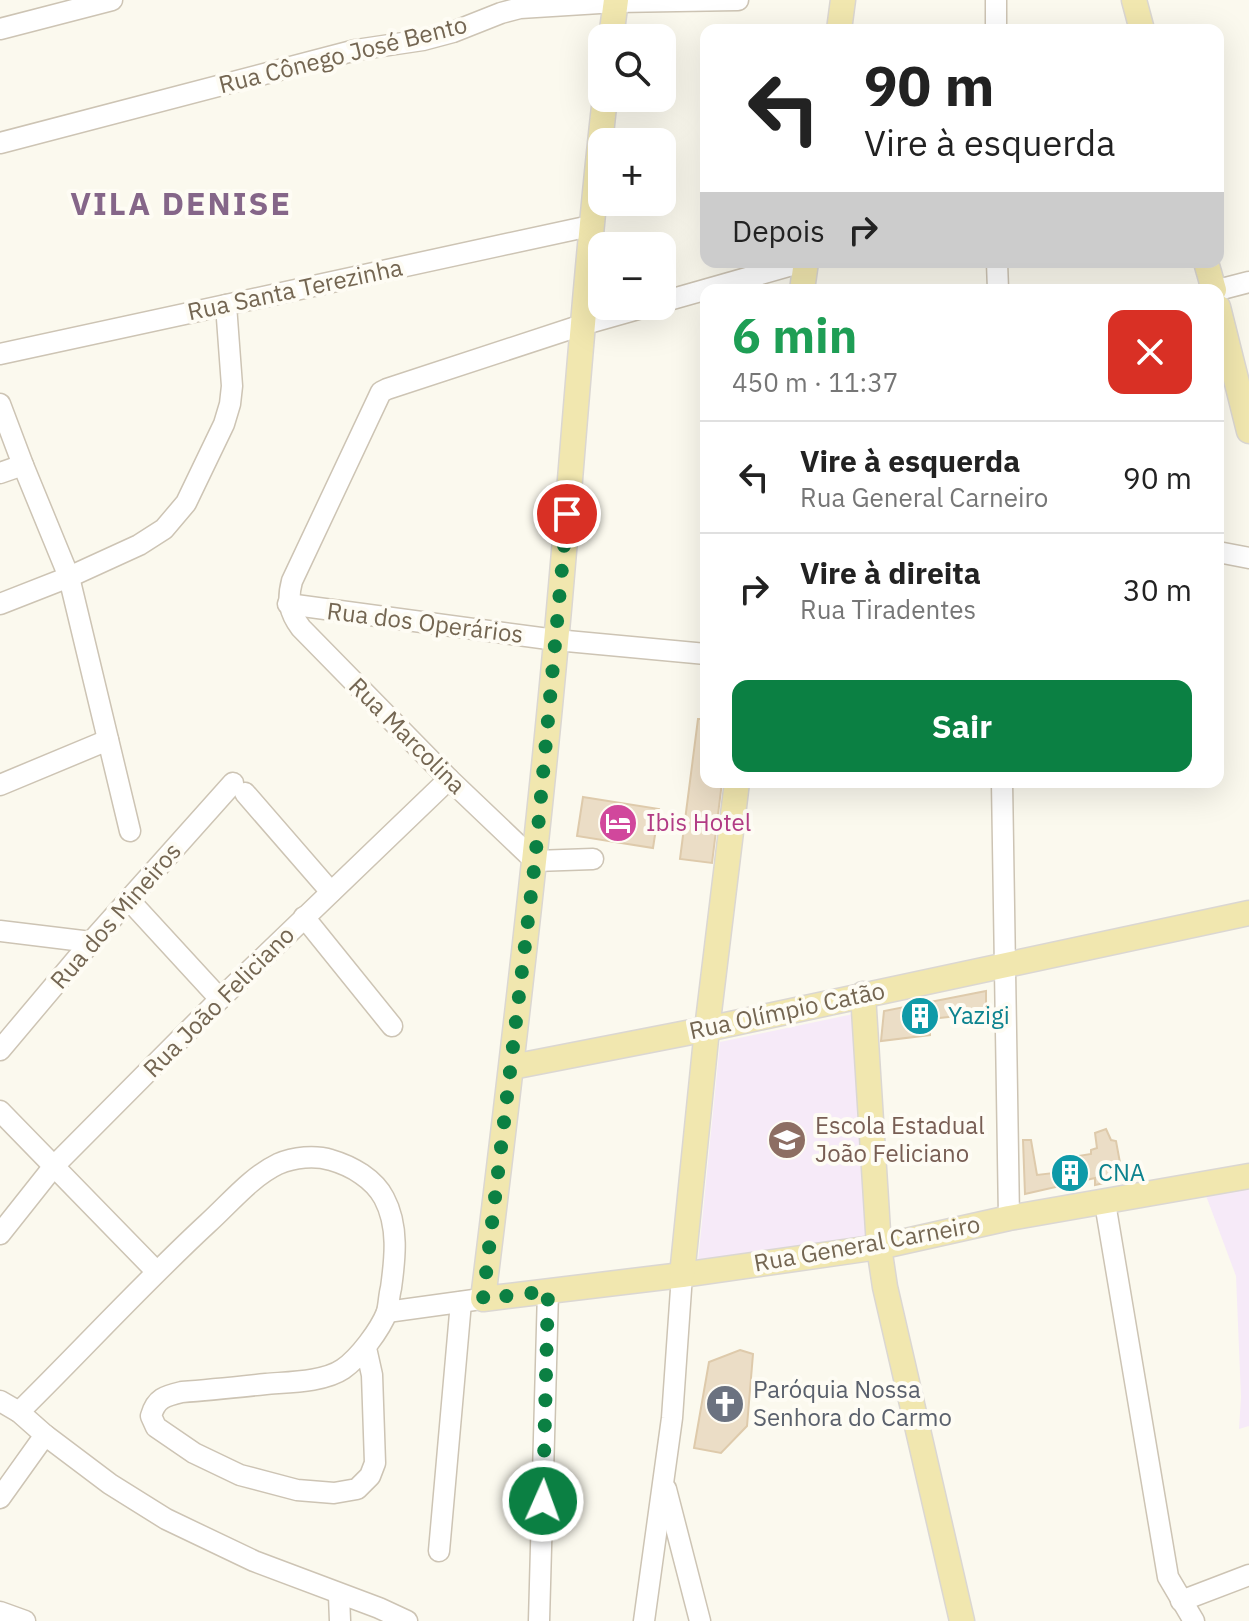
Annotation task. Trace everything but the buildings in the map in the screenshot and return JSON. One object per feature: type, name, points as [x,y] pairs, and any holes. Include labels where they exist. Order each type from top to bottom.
[{"type":"main road","points":[[840,24],[843,0]]},
{"type":"main road","points":[[1134,0],[1140,24]]},
{"type":"main road","points":[[613,24],[616,1]]},
{"type":"main road","points":[[472,1300],[512,1067],[535,861],[590,226],[603,112]]},
{"type":"main road","points":[[1224,331],[1249,431]]},
{"type":"main road","points":[[682,1275],[736,788]]},
{"type":"main road","name":"Rua Olímpio Catão","points":[[512,1067],[707,1029],[1249,913]]},
{"type":"main road","points":[[863,994],[879,1247],[885,1287],[962,1621]]},
{"type":"main road","name":"Rua General Carneiro","points":[[472,1300],[879,1247],[1009,1218],[1249,1176]]},
{"type":"street","points":[[0,29],[112,0]]},
{"type":"street","name":"Rua Cônego José Bento","points":[[0,143],[356,50],[423,40],[520,8],[616,1],[738,0]]},
{"type":"street","points":[[996,0],[996,24]]},
{"type":"street","name":"Rua Santa Terezinha","points":[[0,354],[590,226]]},
{"type":"street","points":[[726,284],[784,268]]},
{"type":"street","points":[[1224,288],[1249,282]]},
{"type":"street","points":[[676,298],[700,291]]},
{"type":"street","points":[[0,604],[139,545],[164,529],[186,503],[224,424],[230,404],[232,386],[226,305]]},
{"type":"street","points":[[288,604],[292,581],[381,392],[600,320]]},
{"type":"street","points":[[0,404],[69,577],[130,831]]},
{"type":"street","points":[[0,473],[23,465]]},
{"type":"street","points":[[1224,553],[1249,558]]},
{"type":"street","name":"Rua dos Operários","points":[[288,604],[556,640],[700,653]]},
{"type":"street","name":"Rua Marcolina","points":[[288,604],[301,628],[449,779],[535,861]]},
{"type":"street","points":[[0,785],[108,740]]},
{"type":"street","name":"Rua João Feliciano","points":[[0,1234],[54,1166],[220,999],[449,779]]},
{"type":"street","name":"Rua dos Mineiros","points":[[0,1050],[129,900],[239,788],[331,892]]},
{"type":"street","points":[[1002,788],[1009,1218]]},
{"type":"street","points":[[535,861],[593,859]]},
{"type":"street","points":[[129,900],[220,999]]},
{"type":"street","points":[[304,917],[392,1026]]},
{"type":"street","points":[[0,931],[91,942]]},
{"type":"street","points":[[0,1111],[156,1271]]},
{"type":"street","points":[[19,1412],[156,1271],[267,1170],[282,1162],[302,1158],[322,1158],[357,1171],[384,1198],[396,1240],[394,1266],[387,1312],[366,1348],[342,1370],[316,1379],[182,1392],[162,1397],[154,1406],[151,1416],[156,1427],[194,1453],[240,1475],[297,1490],[334,1493],[357,1489],[370,1476],[375,1463],[372,1375],[366,1348]]},
{"type":"street","points":[[1105,1203],[1168,1577],[1194,1621]]},
{"type":"street","points":[[644,1621],[672,1418],[682,1275]]},
{"type":"street","points":[[539,1621],[548,1291]]},
{"type":"street","points":[[387,1312],[472,1300],[439,1551]]},
{"type":"street","points":[[0,1401],[19,1412],[110,1484],[166,1519],[254,1561],[407,1621]]},
{"type":"street","points":[[0,1498],[45,1435]]},
{"type":"street","points":[[663,1477],[700,1621]]},
{"type":"street","points":[[1181,1601],[1249,1575]]},
{"type":"street","points":[[339,1595],[340,1621]]},
{"type":"street","points":[[0,1612],[25,1621]]},
{"type":"shaded area","name":"Escola Estadual João Feliciano","points":[[858,1013],[870,1238],[698,1261],[720,1042]]},
{"type":"shaded area","points":[[1249,1188],[1249,1426],[1239,1429],[1241,1397],[1236,1276],[1205,1193]]},
{"type":"place","name":"Ibis Hotel","points":[[618,823]]},
{"type":"place","name":"Yazigi","points":[[920,1016]]},
{"type":"place","name":"Escola Estadual João Feliciano","points":[[787,1140]]},
{"type":"place","name":"CNA","points":[[1070,1173]]},
{"type":"place","name":"Paróquia Nossa Senhora do Carmo","points":[[725,1404]]},
{"type":"district","name":"VILA DENISE","points":[[181,204]]},
{"type":"route","points":[[543,1501],[548,1291],[483,1299],[535,861],[567,514]]}]
